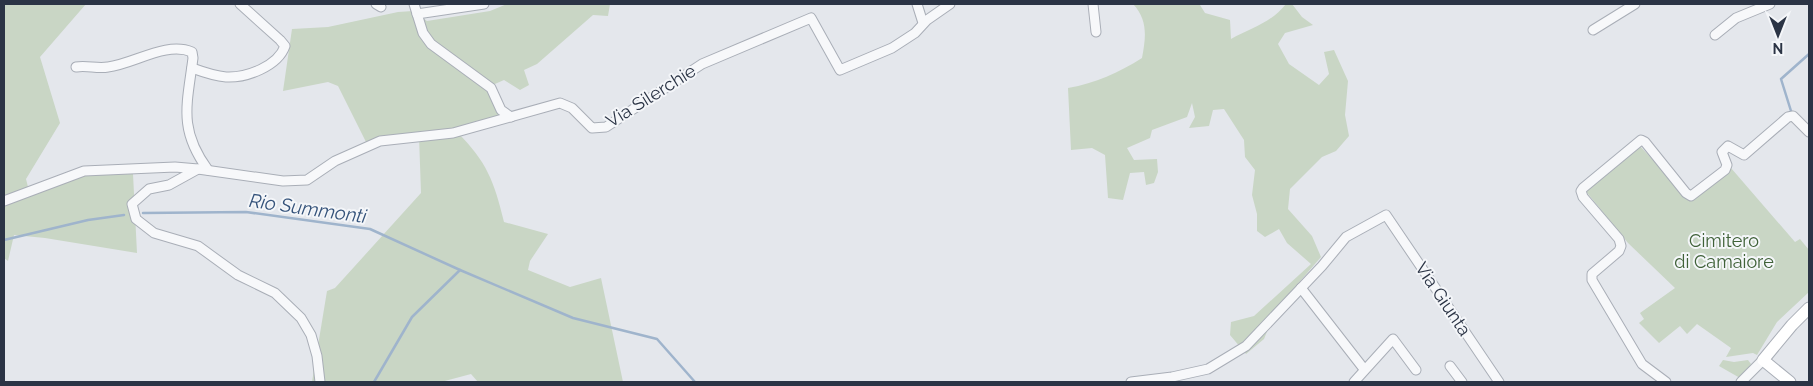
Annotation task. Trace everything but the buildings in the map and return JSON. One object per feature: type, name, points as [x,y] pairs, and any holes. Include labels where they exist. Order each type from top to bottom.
[{"type":"street","points":[[192,68],[228,77],[254,72],[277,60],[282,54],[285,46],[280,40],[240,4]]},
{"type":"street","points":[[414,4],[423,33],[431,44],[491,88],[501,110],[511,117]]},
{"type":"street","points":[[417,14],[484,4]]},
{"type":"street","points":[[917,4],[923,23]]},
{"type":"street","name":"Via Silerchie","points":[[4,201],[84,170],[198,168],[283,180],[307,180],[335,160],[380,141],[453,133],[560,103],[572,108],[592,128],[606,127],[702,64],[811,18],[840,70],[892,48],[915,33],[923,23],[950,4]]},
{"type":"street","points":[[1094,4],[1096,32]]},
{"type":"street","points":[[1593,30],[1635,4]]},
{"type":"street","points":[[1714,35],[1751,8],[1755,12],[1770,4]]},
{"type":"street","points":[[76,67],[110,67],[168,51],[184,49],[192,52],[192,68],[187,102],[188,132],[194,149],[208,170]]},
{"type":"street","points":[[1666,382],[1642,364],[1592,280],[1592,274],[1619,251],[1621,246],[1619,239],[1581,191],[1641,140],[1645,142],[1686,193],[1691,196],[1725,170],[1727,165],[1722,152],[1728,146],[1744,155],[1783,121],[1793,116],[1809,132]]},
{"type":"street","points":[[198,168],[169,185],[149,188],[132,204],[136,219],[154,233],[198,246],[238,275],[275,294],[301,318],[311,335],[317,356],[320,382]]},
{"type":"street","name":"Via Giunta","points":[[1301,288],[1346,236],[1386,216],[1500,382]]},
{"type":"street","points":[[1131,382],[1208,369],[1246,346],[1301,288],[1364,369]]},
{"type":"street","points":[[1742,382],[1809,308]]},
{"type":"street","points":[[1354,382],[1364,369],[1393,340],[1416,370]]},
{"type":"street","points":[[1763,360],[1790,382]]},
{"type":"street","points":[[1450,366],[1462,382]]},
{"type":"green space","points":[[4,4],[86,4],[40,57],[60,123],[26,179],[28,187],[84,175],[133,174],[137,253],[45,238],[14,235],[8,261],[4,258]]},
{"type":"green space","points":[[507,4],[610,4],[608,16],[593,15],[537,64],[524,70],[529,85],[520,90],[504,80],[488,87],[501,115],[457,132],[476,153],[488,173],[497,195],[504,222],[548,234],[530,261],[528,270],[570,287],[601,278],[623,382],[478,382],[471,374],[441,382],[312,382],[327,291],[335,288],[421,193],[419,136],[367,144],[338,86],[328,82],[283,91],[292,29],[328,27],[398,12],[413,11],[427,21],[490,11]]},
{"type":"green space","points":[[1133,4],[1202,4],[1200,5],[1205,13],[1230,20],[1231,39],[1267,21],[1286,4],[1292,4],[1302,17],[1313,25],[1285,33],[1278,44],[1289,64],[1319,85],[1329,74],[1324,52],[1334,50],[1348,81],[1345,115],[1349,136],[1336,151],[1322,157],[1290,189],[1288,209],[1312,236],[1321,257],[1276,309],[1264,339],[1246,354],[1230,335],[1231,322],[1254,316],[1311,264],[1287,243],[1279,229],[1265,237],[1257,231],[1257,214],[1252,195],[1255,170],[1245,157],[1244,140],[1224,109],[1213,110],[1209,126],[1189,128],[1195,117],[1192,103],[1187,117],[1152,130],[1150,138],[1127,148],[1134,160],[1157,159],[1158,172],[1154,183],[1146,185],[1144,172],[1130,173],[1123,200],[1108,198],[1105,155],[1092,148],[1071,150],[1068,88],[1106,77],[1142,58],[1145,29],[1141,16]]},
{"type":"green space","name":"Cimitero di Camaiore","points":[[1639,145],[1691,201],[1731,168],[1795,242],[1800,239],[1809,250],[1809,292],[1777,322],[1757,355],[1753,353],[1726,357],[1731,348],[1697,324],[1687,334],[1680,326],[1659,343],[1639,323],[1644,319],[1640,313],[1675,288],[1628,243],[1584,189]]},
{"type":"green space","points":[[1723,360],[1734,362],[1748,360],[1751,364],[1740,378],[1719,366]]},
{"type":"waterway","points":[[1791,111],[1781,79],[1809,54]]},
{"type":"waterway","name":"Rio Summonti","points":[[143,213],[246,212],[370,229],[460,270]]},
{"type":"waterway","name":"Rio Summonti","points":[[4,240],[88,220],[124,215]]},
{"type":"waterway","points":[[374,382],[412,317],[460,270],[573,318],[657,339],[695,382]]}]
